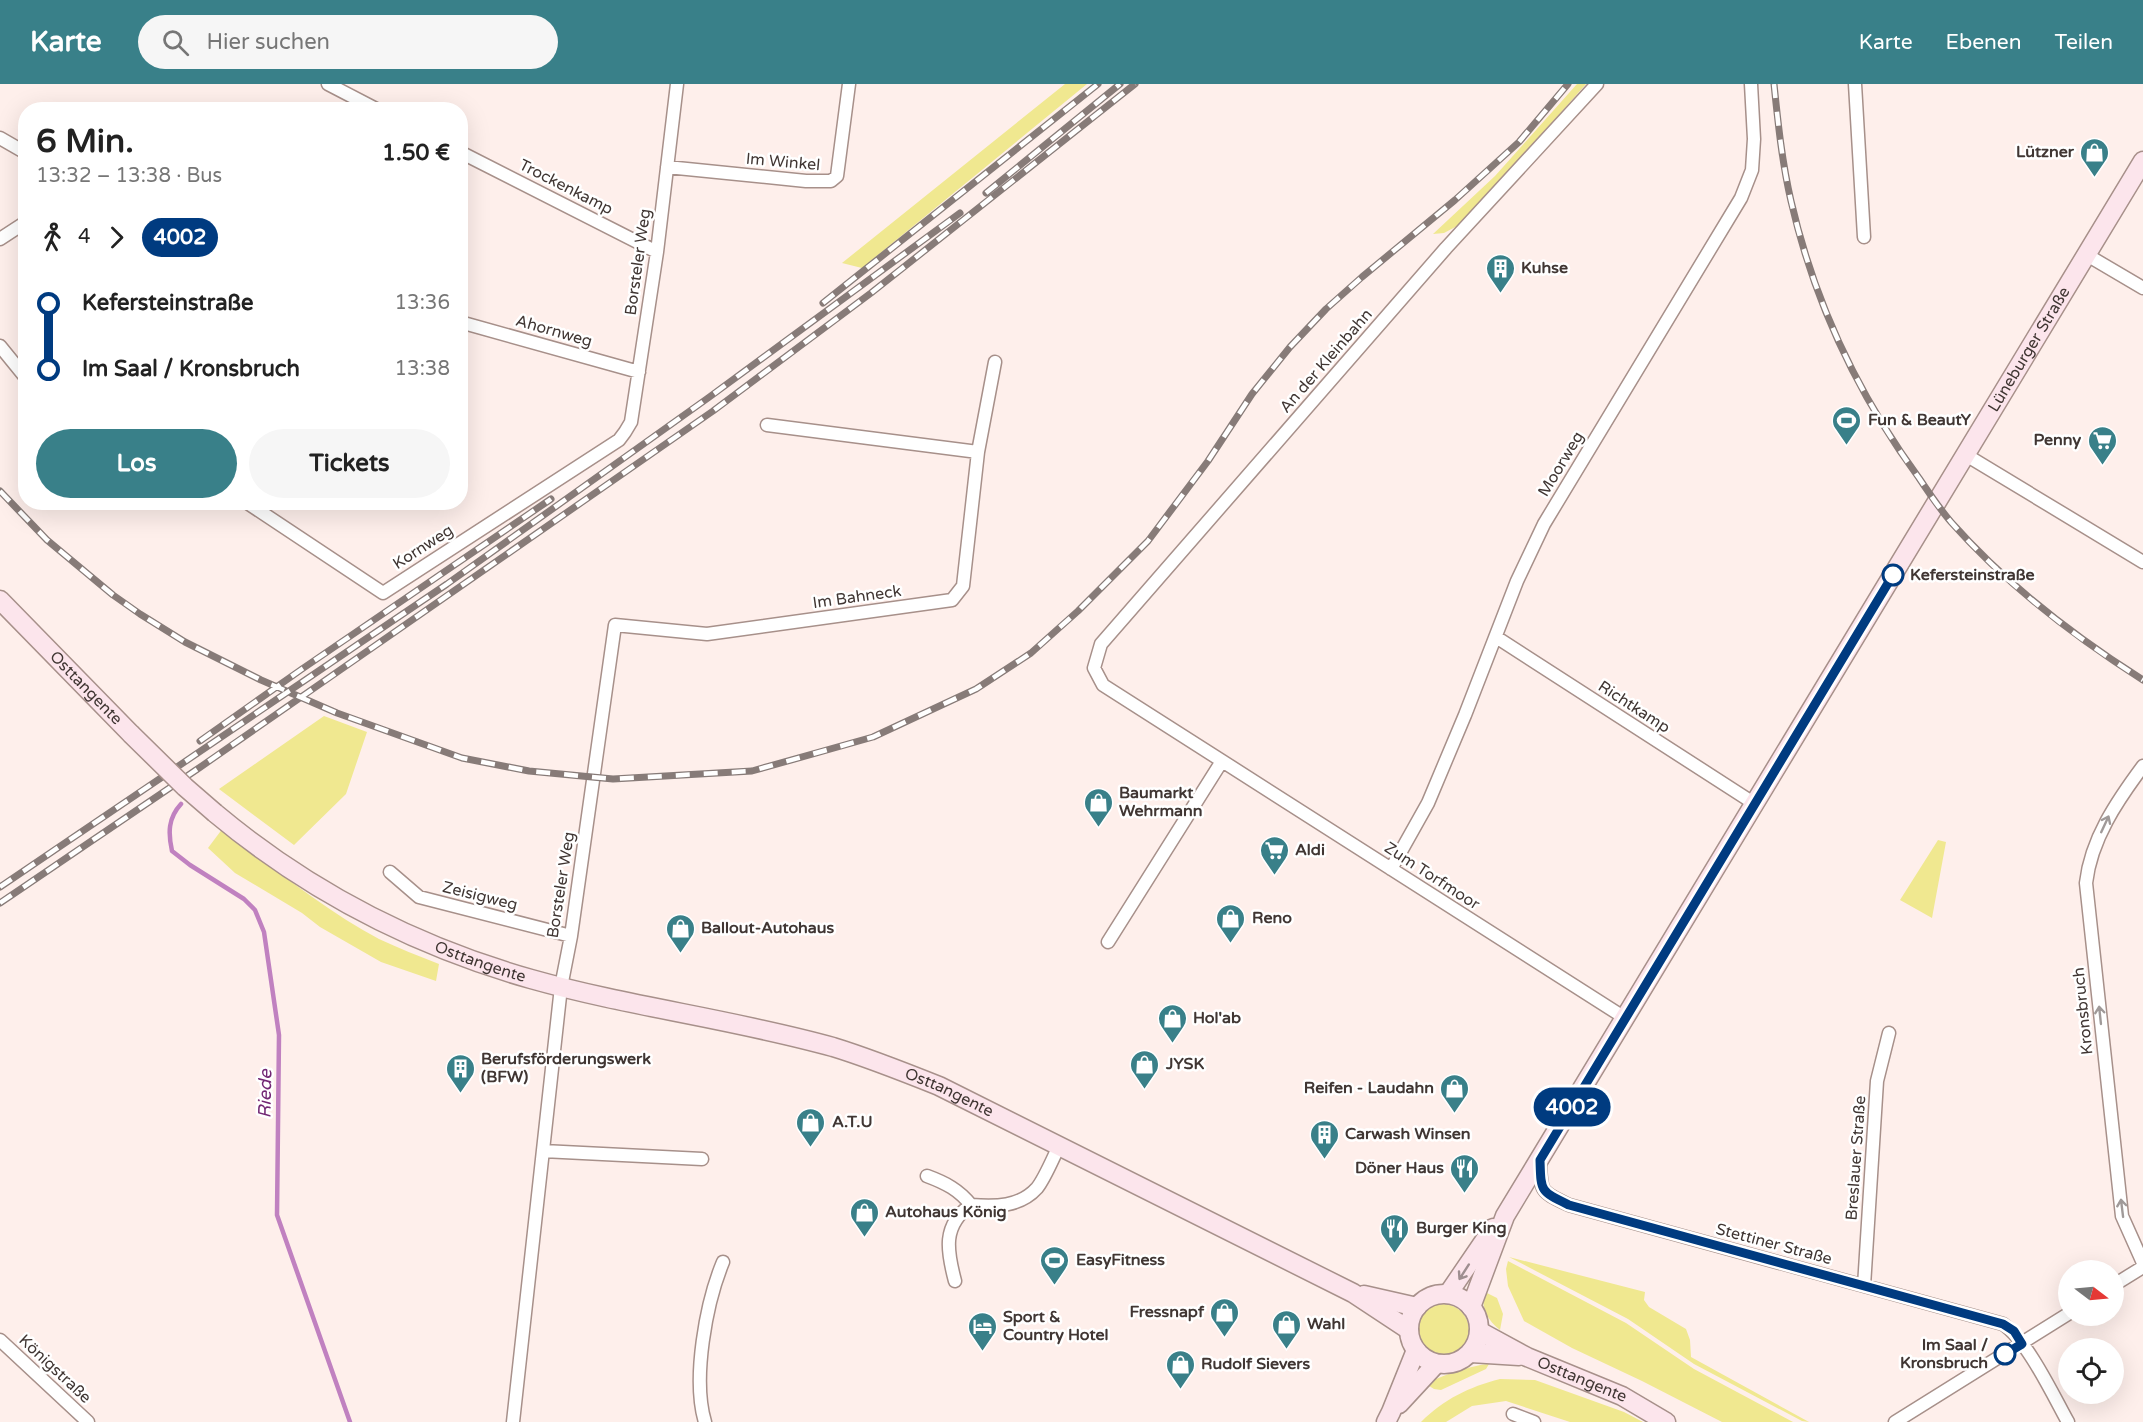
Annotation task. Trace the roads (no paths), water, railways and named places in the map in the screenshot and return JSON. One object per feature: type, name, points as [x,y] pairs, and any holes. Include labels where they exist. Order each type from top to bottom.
[{"type":"main road","name":"Lüneburger Straße","points":[[1471,1307],[1505,1216],[2143,161]]},
{"type":"main road","name":"Osttangente","points":[[0,600],[131,734],[215,813],[276,861],[364,913],[441,948],[530,979],[800,1039],[856,1055],[939,1086],[1353,1293],[1409,1330]]},
{"type":"main road","name":"Lüneburger Straße","points":[[1448,1294],[1488,1232],[1505,1216]]},
{"type":"main road","name":"Osttangente","points":[[1353,1293],[1417,1307]]},
{"type":"main road","points":[[1448,1294],[1461,1298],[1471,1307],[1478,1318],[1479,1331],[1478,1339],[1470,1353],[1454,1363],[1436,1364],[1421,1356],[1410,1337],[1409,1330],[1412,1314],[1417,1307],[1427,1298],[1448,1294]]},
{"type":"main road","name":"Osttangente","points":[[1479,1331],[1527,1357],[1622,1396],[1666,1422]]},
{"type":"main road","points":[[1389,1417],[1416,1350]]},
{"type":"main road","name":"Osttangente","points":[[1470,1353],[1527,1357]]},
{"type":"main road","points":[[1389,1417],[1436,1364]]},
{"type":"street","points":[[328,84],[344,88],[366,102]]},
{"type":"street","name":"Borsteler Weg","points":[[619,440],[631,422],[657,252],[677,84]]},
{"type":"street","name":"Im Winkel","points":[[667,167],[806,181],[831,181],[837,176],[849,84]]},
{"type":"street","name":"An der Kleinbahn","points":[[1094,668],[1101,644],[1446,248],[1597,84]]},
{"type":"street","name":"Moorweg","points":[[1391,869],[1428,802],[1517,581],[1544,524],[1741,198],[1752,170],[1754,139],[1751,84]]},
{"type":"street","points":[[1855,84],[1864,237]]},
{"type":"street","points":[[0,138],[18,148]]},
{"type":"street","name":"Trockenkamp","points":[[468,156],[657,252]]},
{"type":"street","points":[[0,239],[18,227]]},
{"type":"street","points":[[2086,255],[2143,288]]},
{"type":"street","name":"Ahornweg","points":[[468,324],[639,372]]},
{"type":"street","points":[[0,346],[18,368]]},
{"type":"street","name":"Im Bahneck","points":[[615,625],[707,634],[952,600],[963,586],[978,452],[995,362]]},
{"type":"street","points":[[767,424],[978,452]]},
{"type":"street","name":"Kornweg","points":[[258,510],[383,593],[619,440]]},
{"type":"street","points":[[1966,455],[2143,562]]},
{"type":"street","name":"Borsteler Weg","points":[[513,1422],[561,987],[571,936],[615,625]]},
{"type":"street","name":"Richtkamp","points":[[1496,637],[1755,804]]},
{"type":"street","name":"Zum Torfmoor","points":[[1094,668],[1103,685],[1625,1018]]},
{"type":"street","points":[[1108,942],[1222,761]]},
{"type":"street","name":"Kronsbruch","points":[[2143,766],[2118,799],[2106,822],[2094,852],[2086,883],[2122,1216],[2143,1265]]},
{"type":"street","name":"Zeisigweg","points":[[390,872],[419,897],[571,936]]},
{"type":"street","name":"Breslauer Straße","points":[[1864,1286],[1877,1081],[1889,1033]]},
{"type":"street","points":[[955,1281],[948,1254],[950,1231],[961,1212],[972,1205],[999,1207],[1017,1202],[1037,1188],[1059,1146]]},
{"type":"street","points":[[543,1151],[702,1159]]},
{"type":"street","name":"Stettiner Straße","points":[[1540,1160],[1541,1186],[1547,1195],[1569,1205],[2003,1324],[2014,1331],[2068,1422]]},
{"type":"street","points":[[927,1176],[945,1182],[972,1205]]},
{"type":"street","points":[[705,1422],[700,1397],[700,1371],[709,1302],[723,1262]]},
{"type":"street","points":[[2124,1278],[2143,1265]]},
{"type":"street","points":[[1895,1422],[2058,1321]]},
{"type":"street","name":"Königstraße","points":[[0,1340],[88,1422]]},
{"type":"street","points":[[1514,1414],[1534,1422]]},
{"type":"waterway","name":"Riede","points":[[181,804],[171,820],[172,851],[244,899],[255,910],[264,932],[279,1035],[277,1215],[350,1422]]},
{"type":"railway","points":[[823,303],[1098,84]]},
{"type":"railway","points":[[986,193],[1120,84]]},
{"type":"railway","points":[[0,903],[199,768],[713,411],[871,293],[1135,84]]},
{"type":"railway","points":[[18,510],[47,540],[113,595],[185,642],[261,680],[337,713],[462,758],[529,771],[613,779],[752,771],[873,737],[976,689],[1031,653],[1078,611],[1148,541],[1208,461],[1252,394],[1290,347],[1326,309],[1455,200],[1519,142],[1568,84]]},
{"type":"railway","points":[[1774,84],[1785,172],[1812,275],[1841,346],[1876,414],[1938,506],[1972,545],[2041,608],[2143,680]]},
{"type":"railway","points":[[0,887],[447,584],[708,398],[960,213]]},
{"type":"railway","points":[[0,491],[18,510]]},
{"type":"railway","points":[[200,741],[551,499]]},
{"type":"place","name":"Lützner","points":[[2095,178]]},
{"type":"place","name":"Kuhse","points":[[1500,294]]},
{"type":"place","name":"Fun & BeautY","points":[[1847,446]]},
{"type":"place","name":"Penny","points":[[2102,466]]},
{"type":"place","name":"Kefersteinstraße","points":[[1893,575]]},
{"type":"place","name":"Baumarkt Wehrmann","points":[[1098,828]]},
{"type":"place","name":"Aldi","points":[[1274,876]]},
{"type":"place","name":"Reno","points":[[1231,944]]},
{"type":"place","name":"Ballout-Autohaus","points":[[680,954]]},
{"type":"place","name":"Hol'ab","points":[[1172,1044]]},
{"type":"place","name":"JYSK","points":[[1145,1090]]},
{"type":"place","name":"Berufsförderungswerk (BFW)","points":[[460,1094]]},
{"type":"place","name":"Reifen - Laudahn","points":[[1455,1114]]},
{"type":"place","name":"A.T.U","points":[[811,1148]]},
{"type":"place","name":"Carwash Winsen","points":[[1324,1160]]},
{"type":"place","name":"Döner Haus","points":[[1465,1194]]},
{"type":"place","name":"Autohaus König","points":[[864,1238]]},
{"type":"place","name":"Burger King","points":[[1395,1254]]},
{"type":"place","name":"EasyFitness","points":[[1055,1286]]},
{"type":"place","name":"Fressnapf","points":[[1225,1338]]},
{"type":"place","name":"Wahl","points":[[1286,1350]]},
{"type":"place","name":"Sport & Country Hotel","points":[[982,1352]]},
{"type":"place","name":"Im Saal / Kronsbruch","points":[[2005,1354]]},
{"type":"place","name":"Rudolf Sievers","points":[[1180,1390]]}]
